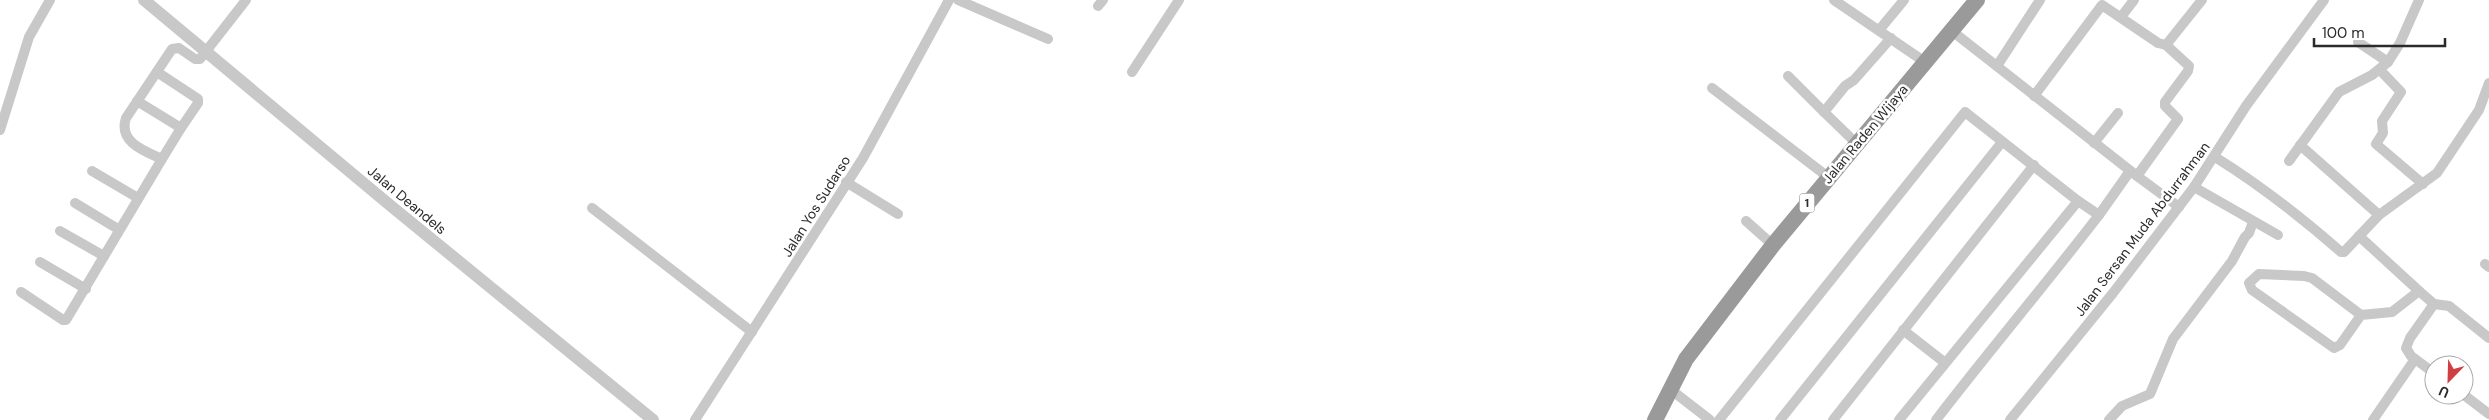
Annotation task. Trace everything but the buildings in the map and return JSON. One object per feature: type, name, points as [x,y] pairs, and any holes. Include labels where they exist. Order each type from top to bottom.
[{"type":"highway","name":"Jalan Raden Wijaya","points":[[1655,420],[1686,359],[1773,245],[1977,0]]},
{"type":"street","points":[[0,130],[29,36],[50,0]]},
{"type":"street","name":"Jalan Deandels","points":[[144,0],[653,420]]},
{"type":"street","points":[[162,159],[126,139],[123,131],[126,118],[176,47],[198,60],[207,53],[246,0]]},
{"type":"street","name":"Jalan Yos Sudarso","points":[[695,420],[863,158],[949,0]]},
{"type":"street","points":[[958,0],[1048,39]]},
{"type":"street","points":[[1132,72],[1179,0]]},
{"type":"street","points":[[1834,0],[1847,3],[1925,62]]},
{"type":"street","points":[[1880,29],[1904,0]]},
{"type":"street","points":[[1997,66],[2040,0]]},
{"type":"street","points":[[2121,17],[2134,0]]},
{"type":"street","points":[[2166,46],[2202,0]]},
{"type":"street","name":"Jalan Sersan Muda Abdurrahman","points":[[2010,420],[2113,293],[2194,187],[2246,106],[2324,0]]},
{"type":"street","points":[[2289,161],[2339,92],[2380,70],[2388,62],[2400,43],[2419,0]]},
{"type":"street","points":[[1936,420],[1991,349],[2042,290],[2099,215],[2178,119],[2165,106],[2165,102],[2188,71],[2189,66],[2166,46],[2158,43],[2098,3],[2034,96]]},
{"type":"street","points":[[1952,31],[2094,143],[2179,207]]},
{"type":"street","points":[[1824,112],[1845,86],[1854,80],[1891,38]]},
{"type":"street","points":[[2358,42],[2388,62]]},
{"type":"street","points":[[2380,70],[2401,92],[2382,121],[2383,132],[2376,144],[2423,184]]},
{"type":"street","points":[[21,292],[63,320],[66,320],[86,289],[118,229],[198,103],[198,99],[157,72]]},
{"type":"street","points":[[1788,76],[1857,144]]},
{"type":"street","points":[[2215,157],[2288,207],[2341,252],[2361,238],[2379,215],[2437,173],[2471,124],[2479,110],[2489,83]]},
{"type":"street","points":[[1712,88],[1828,177]]},
{"type":"street","points":[[137,101],[181,128]]},
{"type":"street","points":[[1719,420],[1965,112],[2099,215]]},
{"type":"street","points":[[2094,143],[2118,113]]},
{"type":"street","points":[[1780,420],[2002,142]]},
{"type":"street","points":[[2300,145],[2379,215]]},
{"type":"street","points":[[1833,420],[2034,166]]},
{"type":"street","points":[[92,171],[138,198]]},
{"type":"street","points":[[846,182],[898,214]]},
{"type":"street","points":[[2194,187],[2278,235]]},
{"type":"street","points":[[1899,420],[1944,362],[2078,200]]},
{"type":"street","points":[[75,203],[118,229]]},
{"type":"street","points":[[592,208],[752,332]]},
{"type":"street","points":[[1746,221],[1773,245]]},
{"type":"street","points":[[2110,420],[2122,406],[2150,394],[2173,339],[2232,261],[2254,222]]},
{"type":"street","points":[[60,232],[104,256]]},
{"type":"street","points":[[2361,238],[2434,304],[2449,306],[2489,338]]},
{"type":"street","points":[[40,262],[86,289]]},
{"type":"street","points":[[2361,315],[2340,345],[2334,348],[2252,290],[2249,284],[2259,274],[2312,278],[2361,315],[2392,312],[2419,291]]},
{"type":"street","points":[[2424,365],[2407,350],[2408,342],[2434,304]]},
{"type":"street","points":[[1903,330],[1944,362]]},
{"type":"street","points":[[2372,420],[2415,358]]},
{"type":"street","points":[[1670,389],[1710,420]]},
{"type":"street","points":[[2474,403],[2489,414]]}]
